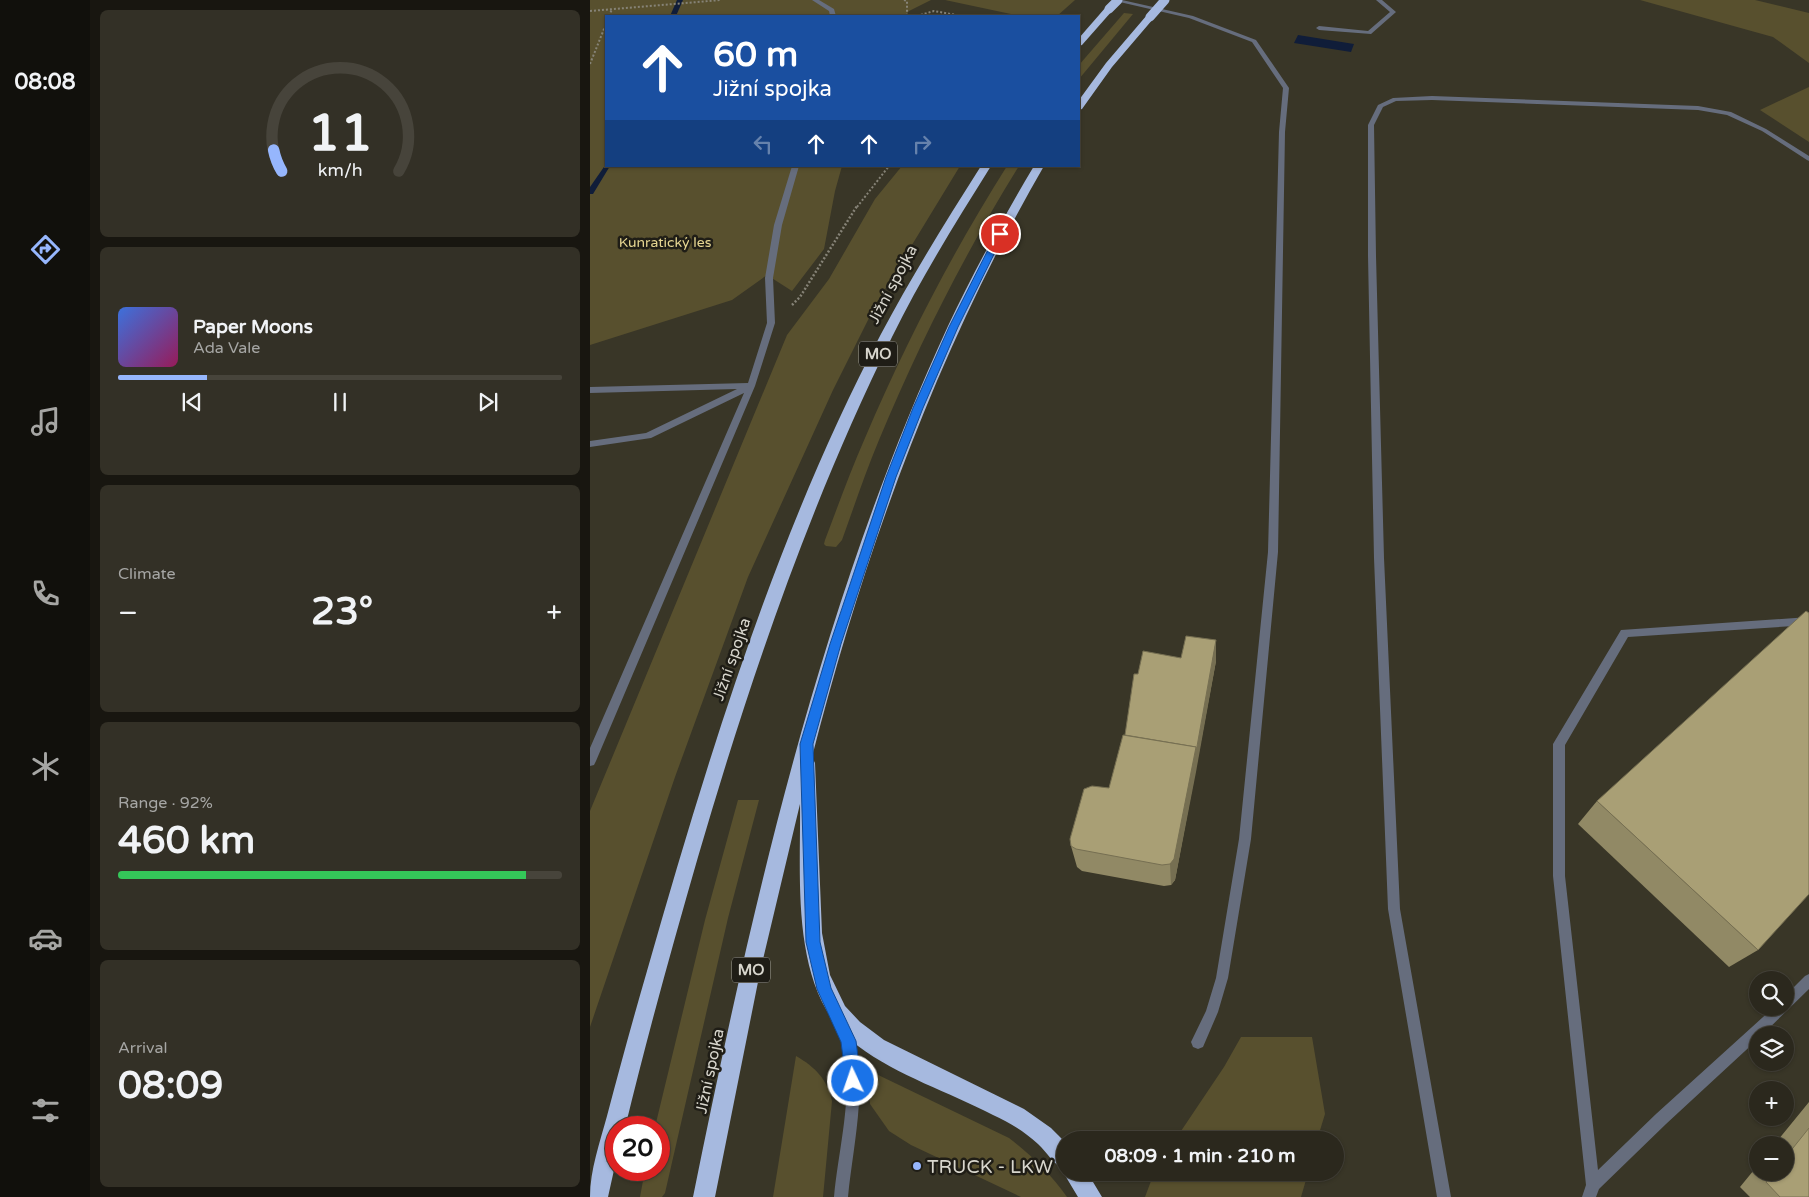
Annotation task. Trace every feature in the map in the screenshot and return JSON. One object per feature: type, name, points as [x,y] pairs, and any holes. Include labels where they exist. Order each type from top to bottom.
[{"type":"highway","points":[[1080,41],[1118,0]]},
{"type":"highway","points":[[1080,106],[1110,65],[1165,0]]},
{"type":"highway","name":"Jižní spojka","points":[[597,1197],[655,975],[694,842],[727,734],[790,553],[829,458],[903,304],[939,240],[985,167]]},
{"type":"highway","name":"Jižní spojka","points":[[704,1197],[730,1061],[767,898],[806,744],[864,555],[918,408],[961,311],[988,257],[1038,167]]},
{"type":"highway","points":[[806,744],[813,942],[824,989],[837,1011],[853,1029],[887,1053],[1020,1117],[1042,1134],[1056,1149]]},
{"type":"highway","points":[[1080,1181],[1091,1197]]},
{"type":"lane","points":[[815,0],[832,10],[833,15]]},
{"type":"lane","points":[[1114,0],[1191,17],[1254,41],[1286,88],[1282,132],[1273,552],[1244,849],[1222,978],[1212,1012],[1198,1042]]},
{"type":"lane","points":[[1319,28],[1369,33],[1393,12],[1379,0]]},
{"type":"lane","points":[[1444,1197],[1394,909],[1379,558],[1371,125],[1380,106],[1395,98],[1698,108],[1729,113],[1738,117],[1764,130],[1809,159]]},
{"type":"lane","points":[[590,761],[750,386],[771,323],[769,278],[778,225],[796,167]]},
{"type":"lane","points":[[590,390],[750,386]]},
{"type":"lane","points":[[590,444],[648,436],[750,386]]},
{"type":"lane","points":[[1591,1191],[1559,876],[1558,744],[1625,633],[1809,621]]},
{"type":"lane","points":[[1794,996],[1809,980]]},
{"type":"lane","points":[[837,1011],[849,1041],[853,1066],[853,1097],[842,1193]]},
{"type":"lane","points":[[1591,1191],[1661,1119],[1773,1016]]},
{"type":"path","points":[[590,11],[722,0]]},
{"type":"path","points":[[904,0],[907,1],[907,15]]},
{"type":"path","points":[[609,15],[612,9]]},
{"type":"path","points":[[920,15],[934,11],[956,15]]},
{"type":"path","points":[[590,64],[594,59],[605,27]]},
{"type":"path","points":[[590,60],[594,59]]},
{"type":"path","points":[[771,323],[800,297],[863,197],[887,167]]},
{"type":"green space","name":"Kunratický les","points":[[590,0],[931,0],[909,11],[906,15],[605,15],[605,167],[842,167],[824,249],[792,291],[767,275],[732,300],[590,345]]},
{"type":"green space","points":[[945,0],[1075,0],[1058,15],[1015,15]]},
{"type":"green space","points":[[1640,0],[1755,0],[1809,13],[1809,63],[1773,37]]},
{"type":"green space","points":[[1124,13],[1133,14],[1080,78],[1080,64]]},
{"type":"green space","points":[[1809,87],[1809,142],[1760,110]]},
{"type":"green space","points":[[901,167],[959,167],[876,304],[833,390],[748,577],[675,777],[590,1027],[590,811],[787,335],[829,279],[875,199]]},
{"type":"green space","points":[[1006,167],[1018,167],[961,266],[926,335],[874,452],[842,540],[836,547],[826,546],[824,544],[825,540],[849,476],[896,368],[930,299]]},
{"type":"green space","points":[[738,800],[759,800],[728,918],[670,1171],[670,1116],[658,1116],[705,920]]},
{"type":"green space","points":[[1241,1037],[1312,1037],[1325,1114],[1320,1131],[1181,1131],[1224,1067]]},
{"type":"green space","points":[[796,1056],[819,1074],[827,1086],[832,1101],[823,1197],[773,1197]]},
{"type":"green space","points":[[872,1072],[1009,1138],[1040,1165],[1067,1197],[1021,1197],[911,1145],[889,1131],[870,1104],[869,1090]]},
{"type":"green space","points":[[643,1181],[668,1181],[662,1197],[640,1197]]},
{"type":"green space","points":[[1151,1181],[1306,1181],[1301,1197],[1145,1197]]},
{"type":"water","points":[[1298,35],[1354,44],[1351,52],[1294,43]]},
{"type":"building","points":[[1806,611],[1809,613],[1809,894],[1758,950],[1597,801]]},
{"type":"building","points":[[1186,636],[1216,640],[1196,752],[1196,747],[1125,735],[1134,674],[1138,674],[1143,651],[1181,658]]},
{"type":"building","points":[[1123,735],[1196,747],[1174,859],[1170,864],[1162,865],[1076,849],[1071,846],[1070,839],[1084,789],[1092,786],[1109,788]]},
{"type":"building","points":[[1809,1128],[1809,1197],[1780,1197],[1766,1182],[1794,1181],[1794,1147]]},
{"type":"waterway","points":[[673,15],[680,0]]},
{"type":"waterway","points":[[590,192],[606,167]]},
{"type":"place","name":"TRUCK - LKW","points":[[917,1166]]},
{"type":"route","points":[[853,1081],[852,1053],[849,1041],[837,1011],[824,989],[813,942],[806,744],[864,555],[891,477],[918,408],[961,311],[1000,234]]}]
